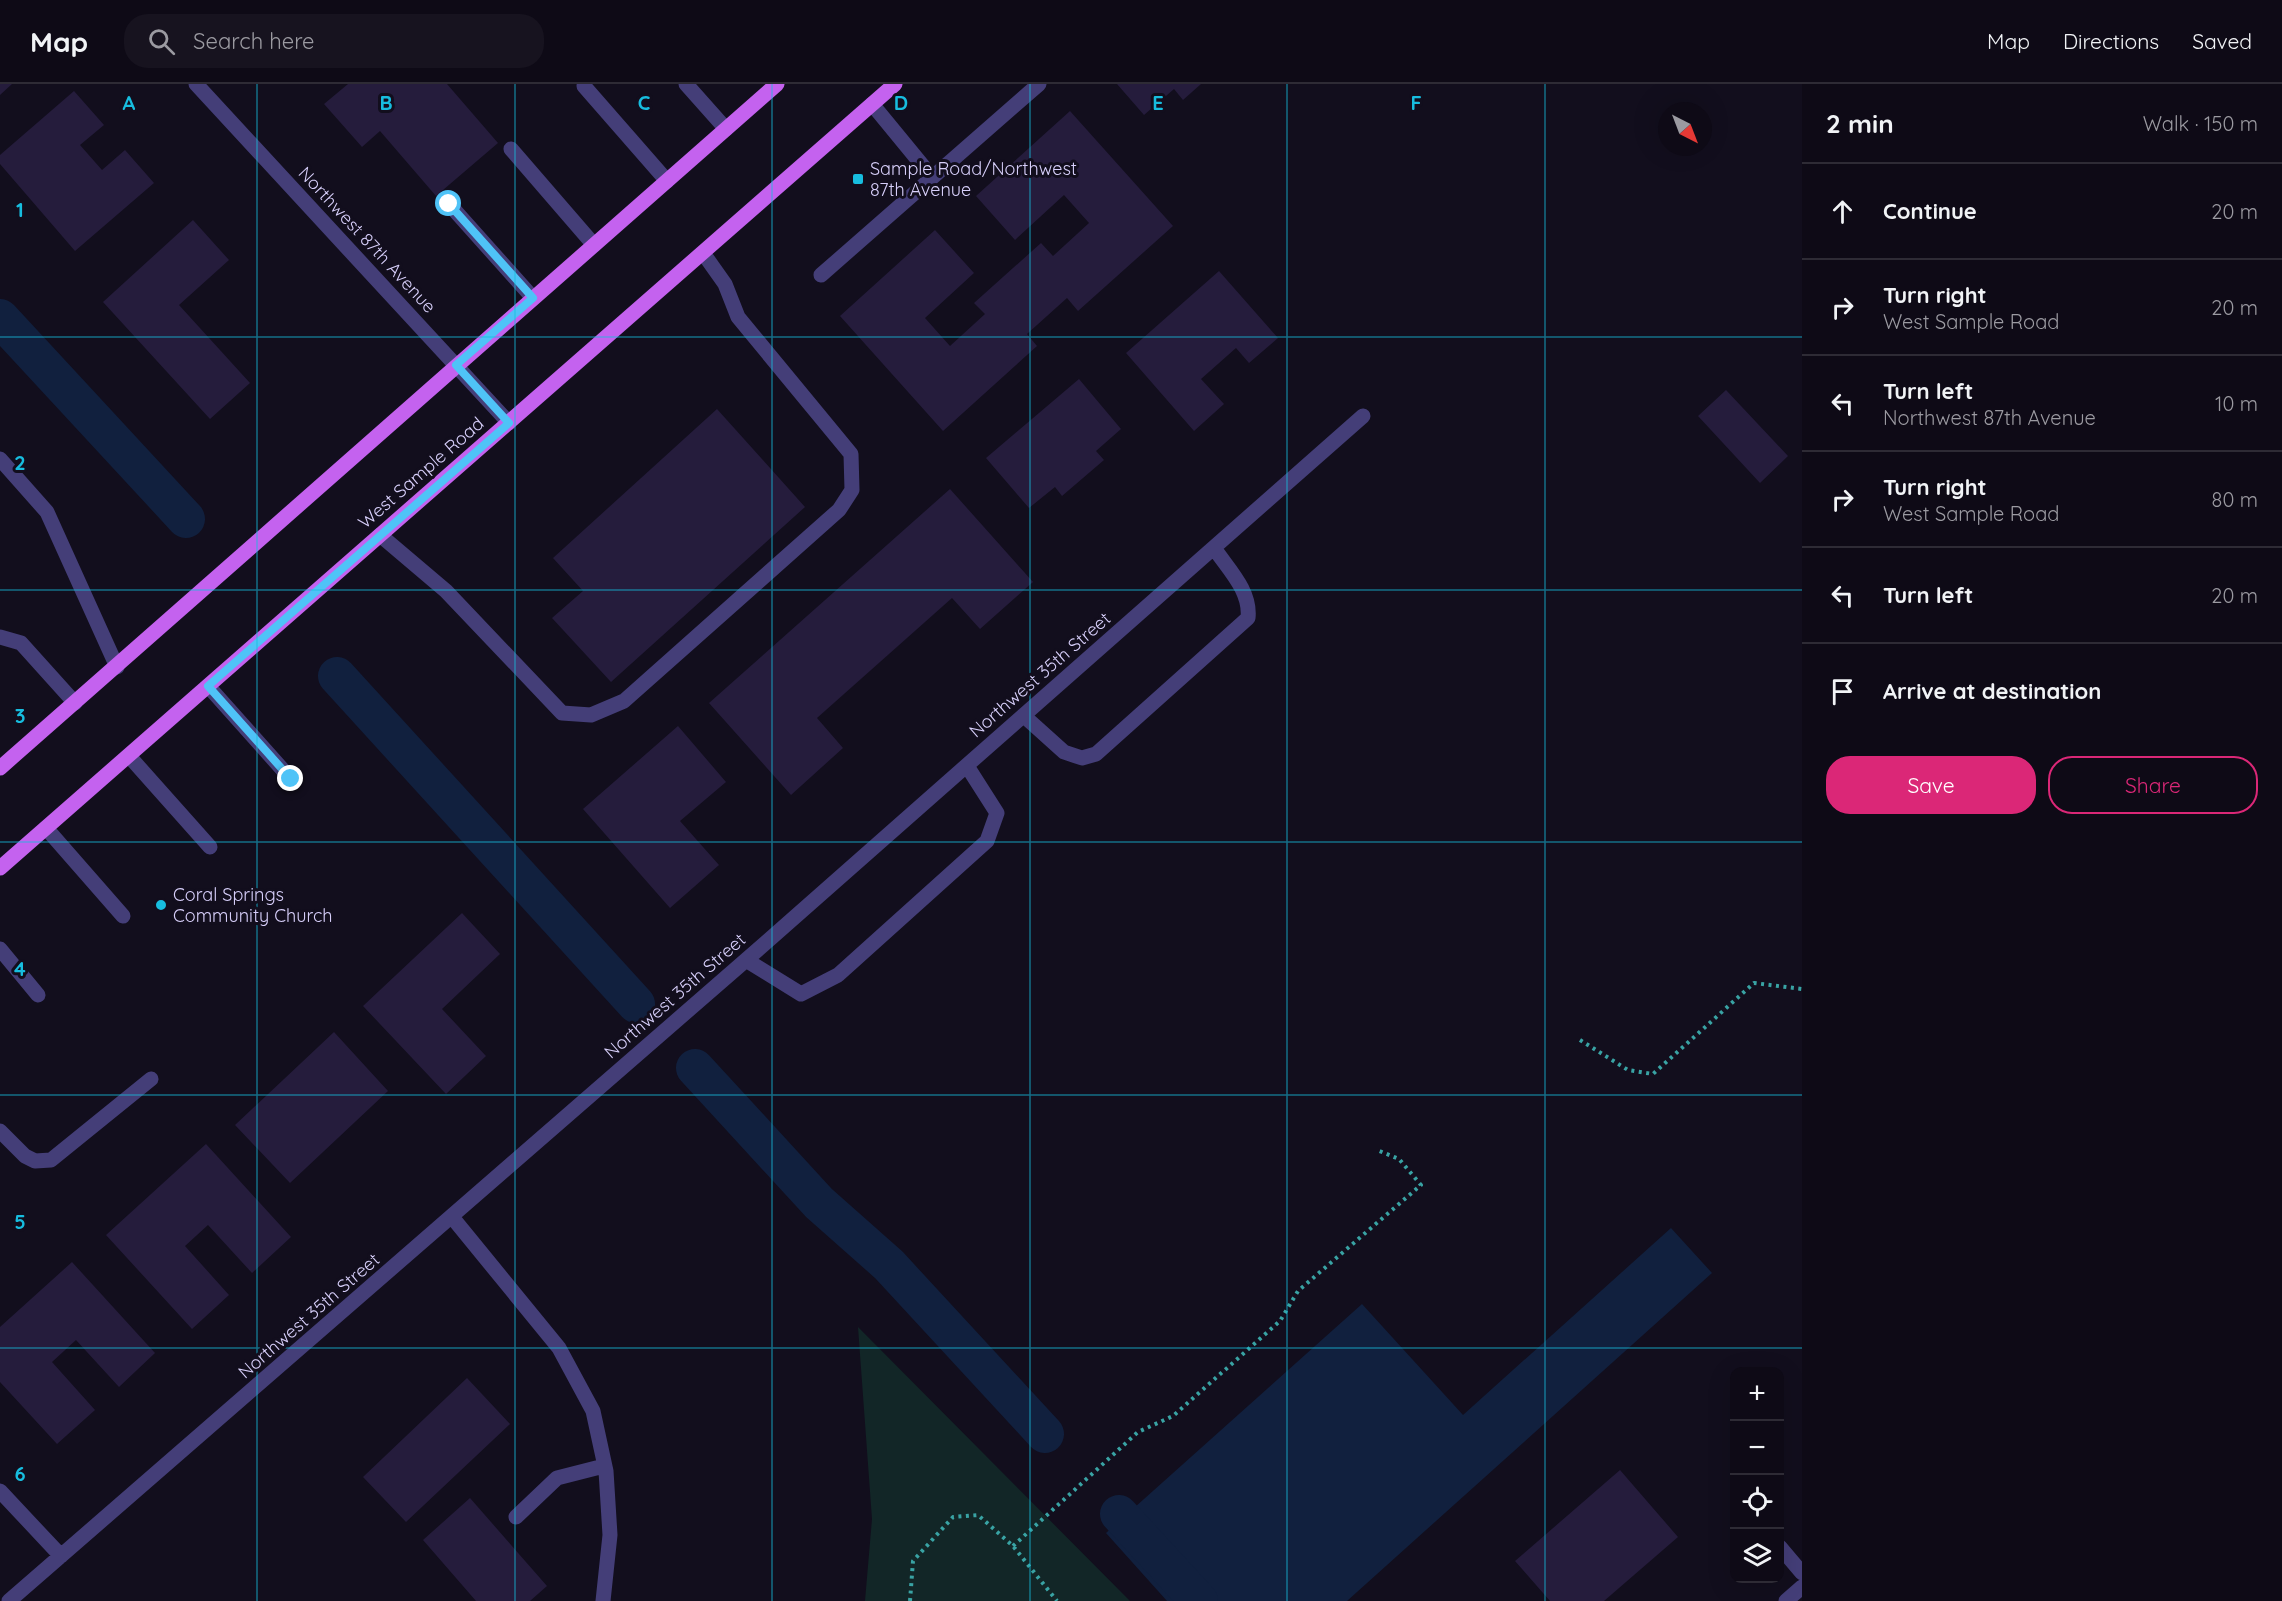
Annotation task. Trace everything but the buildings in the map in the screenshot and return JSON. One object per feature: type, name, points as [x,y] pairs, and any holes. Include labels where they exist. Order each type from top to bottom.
[{"type":"main road","points":[[0,768],[777,84]]},
{"type":"main road","name":"West Sample Road","points":[[0,868],[895,84]]},
{"type":"street","name":"Northwest 87th Avenue","points":[[196,84],[509,423]]},
{"type":"street","points":[[686,84],[726,129]]},
{"type":"street","points":[[821,274],[1039,84]]},
{"type":"street","points":[[584,86],[667,181]]},
{"type":"street","points":[[872,104],[932,177]]},
{"type":"street","points":[[511,149],[594,245]]},
{"type":"street","points":[[449,204],[533,298]]},
{"type":"street","points":[[380,535],[446,591],[562,713],[591,715],[624,701],[839,510],[852,490],[851,454],[738,317],[725,284],[703,253]]},
{"type":"street","name":"Northwest 35th Street","points":[[9,1601],[746,960],[1363,416]]},
{"type":"street","points":[[3,468],[46,512],[117,667]]},
{"type":"street","points":[[1024,716],[1064,752],[1082,758],[1096,754],[1248,618],[1250,606],[1246,594],[1214,548]]},
{"type":"street","points":[[0,637],[21,643],[75,703]]},
{"type":"street","points":[[208,686],[291,779]]},
{"type":"street","points":[[129,756],[210,847]]},
{"type":"street","points":[[746,960],[801,994],[838,975],[987,841],[997,813],[967,766]]},
{"type":"street","points":[[46,828],[123,916]]},
{"type":"street","points":[[0,949],[38,995]]},
{"type":"street","points":[[0,1131],[25,1156],[35,1161],[51,1160],[151,1079]]},
{"type":"street","points":[[452,1217],[559,1348],[593,1411],[604,1466],[610,1535],[603,1601]]},
{"type":"street","points":[[516,1517],[557,1478],[604,1466]]},
{"type":"street","points":[[0,1491],[61,1556]]},
{"type":"street","points":[[1784,1553],[1802,1573]]},
{"type":"street","points":[[1786,1601],[1802,1587]]},
{"type":"path","points":[[1580,1040],[1628,1070],[1653,1074],[1754,983],[1802,989]]},
{"type":"path","points":[[1013,1546],[1138,1432],[1173,1416],[1280,1321],[1298,1291],[1421,1185],[1399,1159],[1377,1150]]},
{"type":"path","points":[[910,1601],[913,1561],[953,1516],[978,1515],[1013,1546],[1057,1601]]},
{"type":"green space","points":[[858,1327],[1130,1601],[865,1601],[872,1519]]},
{"type":"water","points":[[1671,1228],[1712,1273],[1347,1601],[1167,1601],[1106,1533],[1362,1304],[1463,1415]]},
{"type":"waterway","points":[[0,318],[186,519]]},
{"type":"waterway","points":[[337,676],[636,1004]]},
{"type":"waterway","points":[[695,1068],[819,1203],[889,1265],[1045,1434]]},
{"type":"waterway","points":[[1119,1514],[1199,1601]]},
{"type":"place","name":"Sample Road/Northwest 87th Avenue","points":[[858,179]]},
{"type":"place","name":"Coral Springs Community Church","points":[[161,905]]},
{"type":"route","points":[[291,779],[208,686],[509,423],[456,365],[533,298],[449,204]]}]
